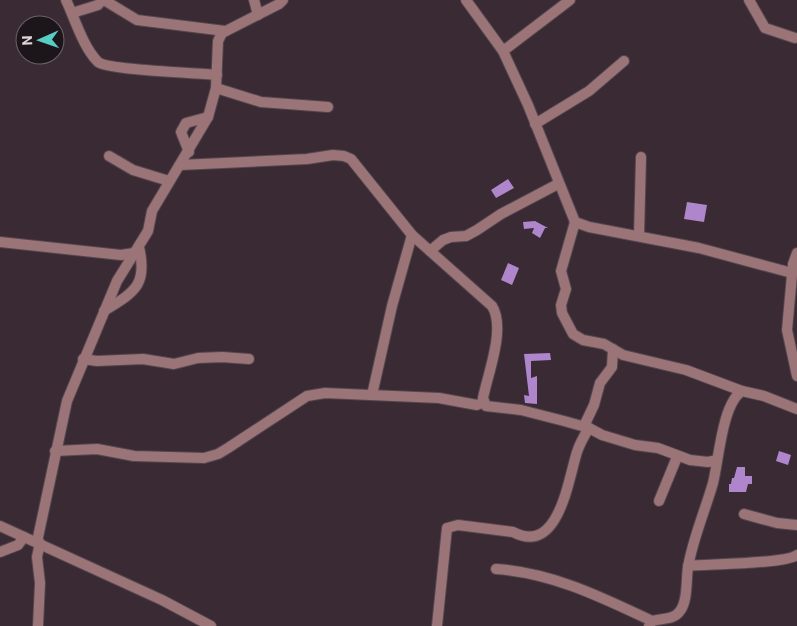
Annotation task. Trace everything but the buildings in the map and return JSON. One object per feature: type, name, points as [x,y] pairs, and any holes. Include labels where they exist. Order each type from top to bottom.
[{"type":"street","points":[[66,0],[92,54],[100,64],[120,68],[217,75]]},
{"type":"street","points":[[72,13],[98,5],[103,0],[137,20],[225,31]]},
{"type":"street","points":[[254,0],[258,15]]},
{"type":"street","points":[[38,626],[40,583],[36,558],[55,451],[67,400],[117,280],[148,231],[152,211],[189,152],[208,117],[216,88],[218,41],[225,31],[258,15],[282,0]]},
{"type":"street","points":[[504,52],[570,0]]},
{"type":"street","points":[[750,0],[765,28],[796,37]]},
{"type":"street","points":[[468,1],[504,52],[575,222],[561,271],[566,289],[561,306],[562,313],[573,334],[583,340],[604,344],[613,350],[638,359],[686,370],[797,409]]},
{"type":"street","points":[[535,124],[589,91],[624,61]]},
{"type":"street","points":[[216,88],[261,102],[328,107]]},
{"type":"street","points":[[189,152],[181,132],[186,123],[208,117]]},
{"type":"street","points":[[109,156],[133,170],[170,181]]},
{"type":"street","points":[[180,165],[344,156],[359,167],[412,235],[492,306],[498,315],[498,330],[482,398],[484,402],[491,407],[520,410],[586,427],[602,435],[635,445],[658,448],[677,457],[700,462],[717,460]]},
{"type":"street","points":[[639,236],[641,157]]},
{"type":"street","points":[[430,251],[443,240],[466,236],[558,184]]},
{"type":"street","points":[[575,222],[589,227],[715,252],[792,272]]},
{"type":"street","points":[[372,395],[392,306],[412,235]]},
{"type":"street","points":[[0,242],[121,255],[136,250]]},
{"type":"street","points":[[103,312],[131,294],[142,276],[143,264],[136,250]]},
{"type":"street","points":[[797,253],[793,264],[787,330],[797,376]]},
{"type":"street","points":[[437,626],[447,528],[458,525],[513,532],[520,536],[540,534],[550,527],[561,508],[577,450],[600,383],[612,367],[613,350]]},
{"type":"street","points":[[83,359],[97,361],[143,359],[174,364],[206,358],[249,359]]},
{"type":"street","points":[[496,569],[524,571],[575,585],[651,624],[679,613],[682,608],[688,566],[712,484],[729,410],[734,398],[742,390]]},
{"type":"street","points":[[55,451],[97,448],[134,456],[204,458],[218,454],[228,448],[307,396],[340,392],[439,398],[477,405],[484,402]]},
{"type":"street","points":[[659,502],[677,457]]},
{"type":"street","points":[[744,514],[777,523],[797,525]]},
{"type":"street","points":[[0,526],[39,542],[162,600],[211,626]]},
{"type":"street","points":[[2,550],[18,544],[24,537]]},
{"type":"street","points":[[688,566],[795,560]]}]
